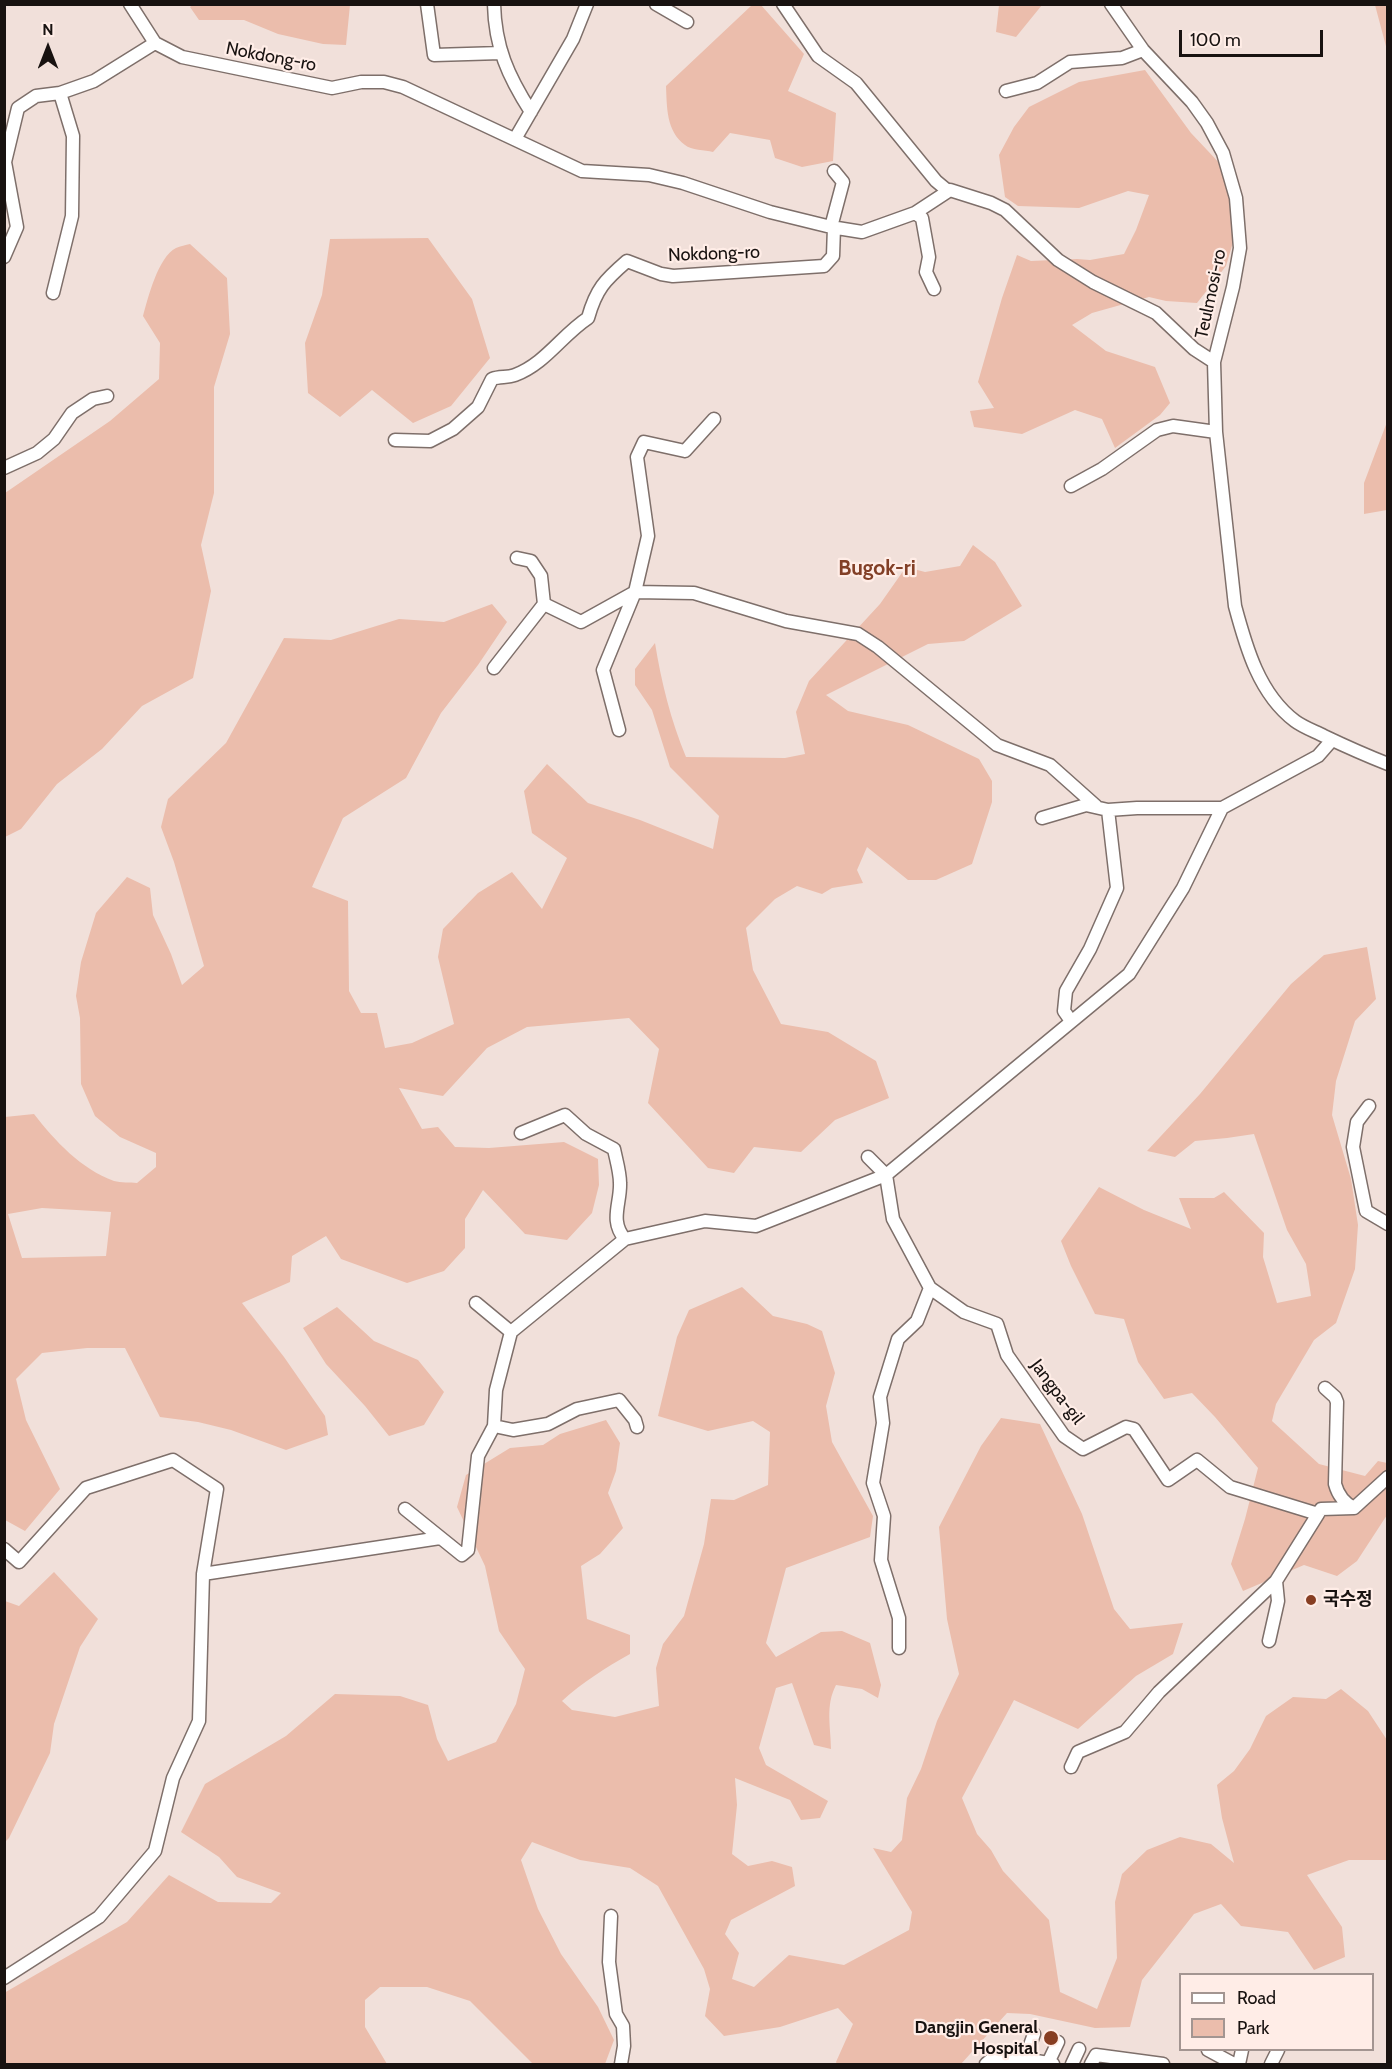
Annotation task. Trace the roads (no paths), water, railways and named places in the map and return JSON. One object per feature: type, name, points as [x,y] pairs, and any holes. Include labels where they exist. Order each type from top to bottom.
[{"type":"street","name":"Nokdong-ro","points":[[129,4],[155,43],[182,57],[332,88],[361,82],[384,82],[403,87],[582,171],[649,175],[682,183],[770,212],[862,232],[915,213],[948,191]]},
{"type":"street","points":[[427,4],[434,55],[501,53]]},
{"type":"street","points":[[494,4],[495,28],[501,53],[516,88],[531,112]]},
{"type":"street","points":[[514,139],[573,39],[587,4]]},
{"type":"street","points":[[656,4],[687,22]]},
{"type":"street","points":[[783,4],[818,56],[856,83],[936,181],[948,191],[991,203],[1005,210],[1058,260],[1093,282],[1156,313],[1194,349],[1214,362]]},
{"type":"street","name":"Teulmosi-ro","points":[[1112,4],[1143,50],[1192,102],[1207,123],[1223,153],[1236,198],[1240,248],[1233,287],[1214,362],[1216,432],[1235,606],[1255,667],[1265,686],[1282,709],[1295,721],[1342,746],[1388,764]]},
{"type":"street","points":[[4,257],[18,227],[5,163],[18,108],[36,96],[60,93],[94,81],[155,43]]},
{"type":"street","points":[[1006,91],[1037,83],[1070,62],[1122,58],[1143,50]]},
{"type":"street","points":[[53,293],[72,216],[73,136],[60,93]]},
{"type":"street","name":"Nokdong-ro","points":[[395,440],[430,441],[453,429],[477,406],[492,379],[517,375],[557,348],[574,327],[588,318],[596,293],[610,275],[627,261],[661,274],[673,276],[824,266],[833,256],[832,227],[843,182],[834,171]]},
{"type":"street","points":[[915,213],[922,218],[929,257],[926,272],[934,288]]},
{"type":"street","points":[[4,468],[37,453],[54,439],[72,413],[93,399],[107,396]]},
{"type":"street","points":[[619,730],[603,670],[635,592],[648,536],[637,457],[644,442],[685,451],[714,419]]},
{"type":"street","points":[[1071,486],[1102,469],[1157,430],[1173,426],[1216,432]]},
{"type":"street","points":[[494,668],[544,604],[541,576],[531,561],[517,558]]},
{"type":"street","points":[[544,604],[581,622],[635,592],[694,593],[786,621],[858,634],[878,647],[997,745],[1050,765],[1102,808],[1117,888],[1090,949],[1066,991],[1064,1011],[1071,1021]]},
{"type":"street","points":[[1042,818],[1086,805],[1102,808],[1222,808],[1317,756],[1332,740]]},
{"type":"street","points":[[405,1509],[462,1555],[468,1550],[478,1456],[494,1426],[495,1390],[511,1332],[625,1239],[705,1221],[756,1226],[886,1175],[1129,974],[1183,888],[1222,808]]},
{"type":"street","points":[[1370,1106],[1357,1122],[1353,1147],[1366,1211],[1388,1224]]},
{"type":"street","points":[[521,1133],[566,1115],[586,1134],[614,1149],[620,1183],[615,1216],[620,1233],[625,1239]]},
{"type":"street","points":[[868,1157],[886,1175],[893,1219],[930,1288],[916,1321],[898,1339],[880,1397],[883,1423],[873,1483],[884,1516],[881,1560],[899,1618],[899,1648]]},
{"type":"street","name":"Jangpa-gil","points":[[930,1288],[964,1312],[997,1324],[1007,1355],[1064,1436],[1083,1449],[1126,1427],[1134,1429],[1168,1480],[1197,1460],[1230,1487],[1318,1514],[1321,1509],[1354,1508]]},
{"type":"street","points":[[476,1303],[511,1332]]},
{"type":"street","points":[[1325,1388],[1337,1402],[1335,1484],[1337,1492],[1346,1504],[1354,1508],[1388,1477]]},
{"type":"street","points":[[494,1426],[513,1430],[548,1424],[577,1409],[619,1400],[635,1420],[637,1427]]},
{"type":"street","points":[[4,1549],[19,1562],[86,1488],[173,1460],[217,1489],[203,1574],[199,1721],[173,1778],[155,1851],[99,1917],[4,1978]]},
{"type":"street","points":[[1071,1767],[1078,1752],[1125,1732],[1159,1692],[1276,1581],[1318,1514]]},
{"type":"street","points":[[203,1574],[440,1538]]},
{"type":"street","points":[[1269,1641],[1278,1601],[1276,1581]]},
{"type":"street","points":[[611,1916],[609,1962],[616,2014],[623,2026],[624,2046],[621,2064]]},
{"type":"street","points":[[1025,2059],[1034,2034]]},
{"type":"street","points":[[986,2064],[994,2057],[1051,2064],[1058,2042]]},
{"type":"street","points":[[1072,2064],[1079,2049]]},
{"type":"street","points":[[1212,2051],[1236,2064]]},
{"type":"street","points":[[1091,2064],[1096,2055],[1163,2064]]},
{"type":"place","name":"국수정","points":[[1311,1600]]},
{"type":"place","name":"Dangjin General Hospital","points":[[1051,2038]]},
{"type":"district","name":"Bugok-ri","points":[[877,569]]}]
